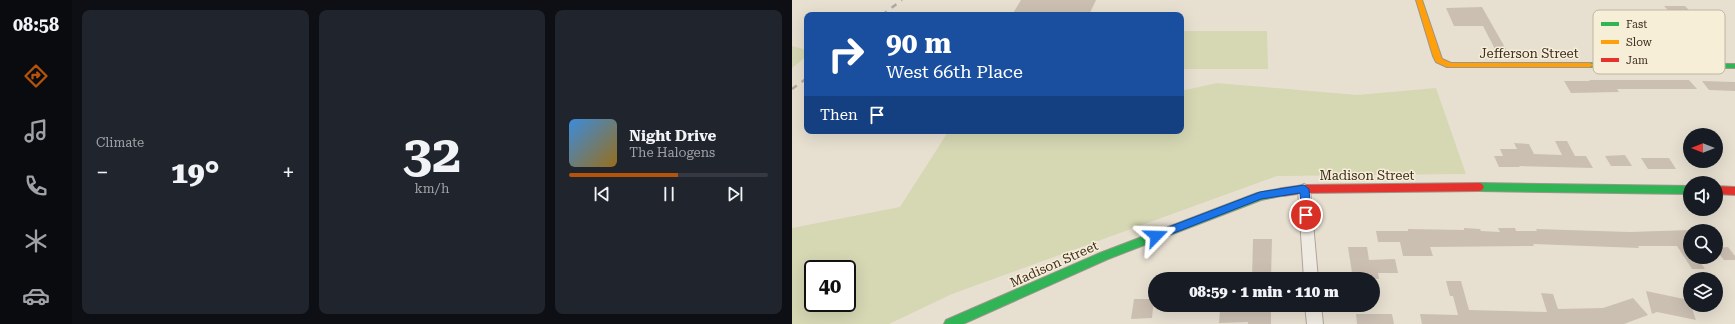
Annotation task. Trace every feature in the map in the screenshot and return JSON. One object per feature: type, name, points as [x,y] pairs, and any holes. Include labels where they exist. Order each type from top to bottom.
[{"type":"street","name":"Jefferson Street","points":[[1419,0],[1418,2],[1437,56],[1439,60],[1444,63],[1457,66],[1593,66]]},
{"type":"street","name":"Madison Street","points":[[950,324],[1104,256],[1260,196],[1304,189],[1482,187],[1683,190]]},
{"type":"street","points":[[1304,189],[1310,272]]},
{"type":"street","points":[[1723,190],[1735,191]]},
{"type":"street","points":[[1313,312],[1314,324]]},
{"type":"green space","points":[[1184,31],[1267,31],[1268,69],[1184,69]]},
{"type":"green space","points":[[792,46],[804,49],[804,58],[792,68]]},
{"type":"green space","points":[[1217,83],[1357,95],[1436,88],[1466,174],[1277,176],[952,294],[889,324],[792,324],[792,228],[900,207],[947,134],[1184,134],[1184,90]]},
{"type":"building","points":[[1021,0],[1096,0],[1090,12],[1014,12]]},
{"type":"building","points":[[1664,6],[1685,6],[1689,10],[1668,10]]},
{"type":"building","points":[[1482,7],[1507,51],[1496,51],[1483,26],[1454,26],[1446,8]]},
{"type":"building","points":[[1589,80],[1689,80],[1697,89],[1617,89],[1619,92],[1571,93],[1564,81],[1590,81]]},
{"type":"building","points":[[1702,81],[1735,82],[1735,91],[1709,90]]},
{"type":"building","points":[[1555,141],[1567,141],[1575,156],[1586,156],[1593,168],[1519,166],[1520,167],[1499,167],[1494,156],[1503,156],[1500,149],[1517,149],[1514,143],[1529,144],[1534,154],[1562,155]]},
{"type":"building","points":[[1625,155],[1632,166],[1611,166],[1605,156]]},
{"type":"building","points":[[1641,158],[1669,158],[1676,169],[1648,169]]},
{"type":"building","points":[[1464,228],[1500,232],[1498,228],[1515,228],[1516,231],[1537,231],[1536,229],[1630,232],[1683,230],[1683,255],[1677,246],[1638,246],[1639,248],[1533,244],[1534,246],[1430,247],[1433,256],[1403,256],[1400,242],[1378,242],[1376,231],[1408,231],[1408,229],[1464,230]]},
{"type":"building","points":[[1253,239],[1272,239],[1271,272],[1252,272]]},
{"type":"building","points":[[1348,247],[1367,247],[1369,260],[1395,259],[1398,273],[1380,272],[1352,272]]},
{"type":"building","points":[[1723,247],[1728,247],[1735,256],[1735,260],[1724,260]]},
{"type":"building","points":[[1689,264],[1702,264],[1705,269],[1692,269]]},
{"type":"building","points":[[1446,281],[1461,281],[1469,310],[1547,312],[1541,293],[1553,294],[1558,309],[1603,308],[1633,298],[1648,315],[1624,324],[1422,324],[1420,314],[1458,315],[1453,296],[1450,296]]},
{"type":"building","points":[[1646,291],[1683,299],[1683,312],[1693,312],[1696,320],[1657,312],[1652,314]]},
{"type":"building","points":[[1134,299],[1148,299],[1148,312],[1153,312],[1152,318],[1131,319]]},
{"type":"building","points":[[1220,312],[1271,312],[1271,324],[1248,324],[1248,322],[1219,323]]},
{"type":"building","points":[[1356,314],[1392,314],[1394,324],[1357,324]]},
{"type":"railway","points":[[886,12],[902,0]]},
{"type":"railway","points":[[792,89],[804,80]]},
{"type":"traffic: fast","points":[[1725,66],[1735,66]]},
{"type":"traffic: fast","points":[[1479,187],[1683,190]]},
{"type":"traffic: fast","points":[[950,324],[1104,256],[1260,196],[1283,192]]},
{"type":"traffic: slow","points":[[1419,0],[1437,56],[1439,60],[1450,65],[1590,65]]},
{"type":"traffic: jam","points":[[1283,192],[1304,189],[1479,187]]},
{"type":"traffic: jam","points":[[1723,190],[1735,191]]},
{"type":"route","points":[[1156,236],[1260,196],[1304,189],[1306,215]]}]
